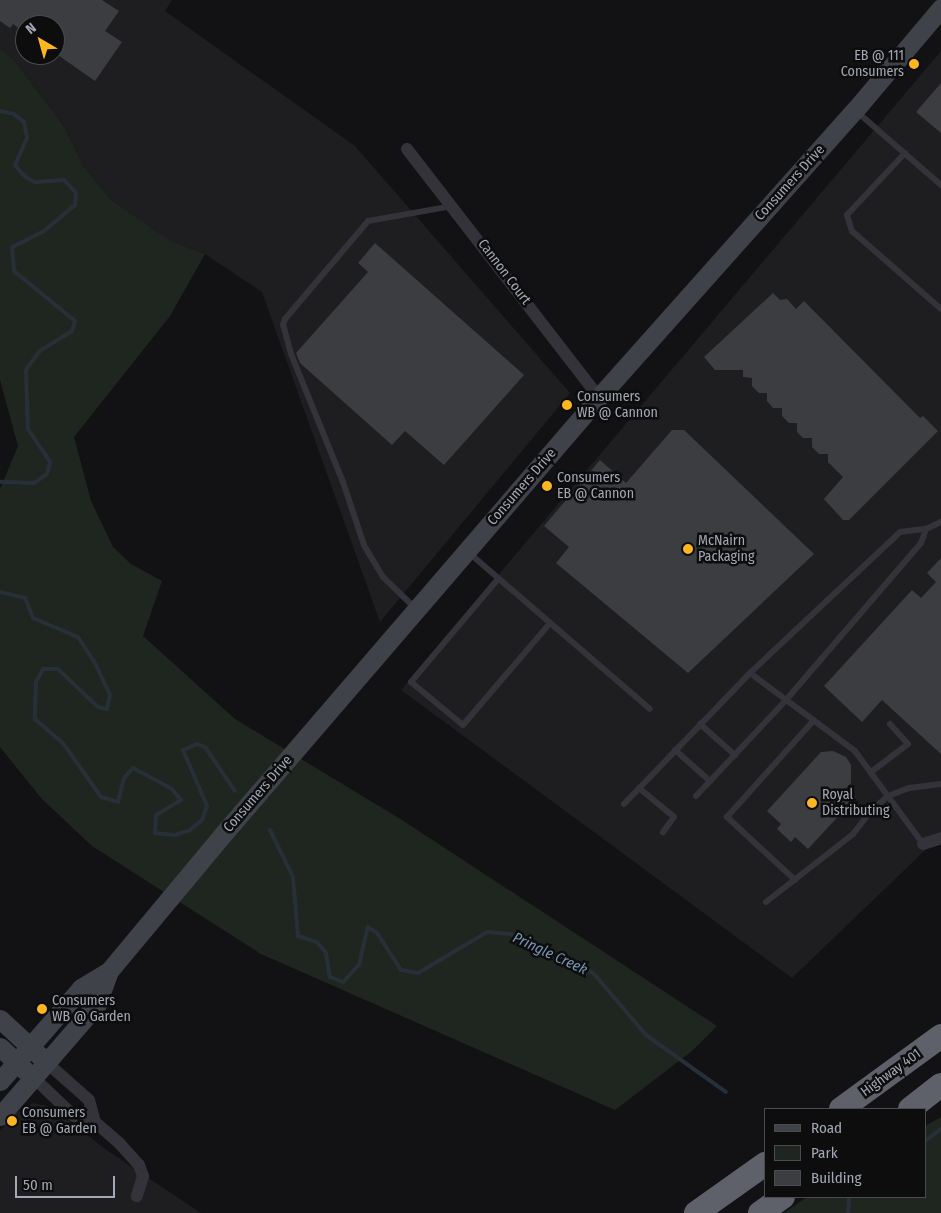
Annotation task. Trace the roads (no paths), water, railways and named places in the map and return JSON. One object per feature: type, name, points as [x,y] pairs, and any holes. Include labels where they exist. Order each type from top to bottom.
[{"type":"highway","name":"Highway 401","points":[[841,1108],[941,1036]]},
{"type":"highway","points":[[911,1108],[941,1085]]},
{"type":"highway","points":[[696,1213],[764,1165]]},
{"type":"highway","points":[[760,1213],[782,1198]]},
{"type":"main road","name":"Consumers Drive","points":[[0,1116],[97,1004],[110,971],[224,833],[599,397],[855,110],[941,8]]},
{"type":"main road","name":"Consumers Drive","points":[[0,1081],[81,988],[110,971]]},
{"type":"main road","points":[[0,1019],[46,1062]]},
{"type":"main road","points":[[0,1047],[33,1077]]},
{"type":"street","name":"Cannon Court","points":[[407,149],[454,205],[599,397]]},
{"type":"street","points":[[923,844],[941,838]]},
{"type":"street","points":[[46,1062],[89,1100],[95,1122]]},
{"type":"street","points":[[33,1077],[74,1116],[95,1122],[139,1165],[143,1176],[137,1196]]},
{"type":"lane","points":[[855,110],[941,185]]},
{"type":"lane","points":[[905,154],[847,215],[852,231],[941,309]]},
{"type":"lane","points":[[417,609],[383,577],[364,545],[343,482],[291,354],[283,324],[285,319],[368,222],[454,205]]},
{"type":"lane","points":[[624,804],[750,672],[900,532],[926,529],[941,522]]},
{"type":"lane","points":[[696,796],[786,700],[921,543],[926,529]]},
{"type":"lane","points":[[467,551],[650,709]]},
{"type":"lane","points":[[498,578],[411,682],[463,725],[550,623]]},
{"type":"lane","points":[[750,672],[855,752],[923,844]]},
{"type":"lane","points":[[795,880],[727,817],[814,720]]},
{"type":"lane","points":[[700,724],[735,755]]},
{"type":"lane","points":[[871,772],[908,744],[890,724]]},
{"type":"lane","points":[[676,750],[710,781]]},
{"type":"lane","points":[[766,902],[853,834],[870,812],[888,796],[909,788],[941,784]]},
{"type":"lane","points":[[639,788],[674,817],[664,832]]},
{"type":"waterway","name":"Pringle Creek","points":[[0,111],[14,114],[24,122],[27,138],[15,165],[25,177],[35,182],[64,180],[76,193],[75,205],[44,231],[12,247],[14,271],[75,321],[72,331],[39,352],[26,370],[28,429],[50,462],[47,474],[34,483],[0,482]]},
{"type":"waterway","name":"Pringle Creek","points":[[0,592],[25,598],[33,618],[78,637],[96,665],[110,695],[107,709],[98,707],[58,669],[43,669],[36,682],[35,719],[63,743],[101,797],[118,802],[124,778],[133,768],[172,789],[181,800],[156,815],[155,833],[175,835],[190,830],[202,820],[207,806],[183,750],[197,744],[205,747],[235,791]]},
{"type":"waterway","name":"Pringle Creek","points":[[270,830],[293,877],[298,936],[317,942],[326,953],[330,977],[343,982],[359,965],[368,927],[377,933],[401,970],[418,973],[487,932],[511,934],[550,956],[580,964],[595,975],[646,1035],[726,1092]]},
{"type":"waterway","points":[[926,1140],[941,1129]]},
{"type":"waterway","name":"Pringle Creek","points":[[848,1213],[849,1198]]},
{"type":"place","name":"EB @ 111 Consumers","points":[[914,64]]},
{"type":"place","name":"Consumers WB @ Cannon","points":[[567,405]]},
{"type":"place","name":"Consumers EB @ Cannon","points":[[547,486]]},
{"type":"place","name":"McNairn Packaging","points":[[688,549]]},
{"type":"place","name":"Royal Distributing","points":[[812,803]]},
{"type":"place","name":"Consumers WB @ Garden","points":[[42,1009]]},
{"type":"place","name":"Consumers EB @ Garden","points":[[12,1121]]}]
